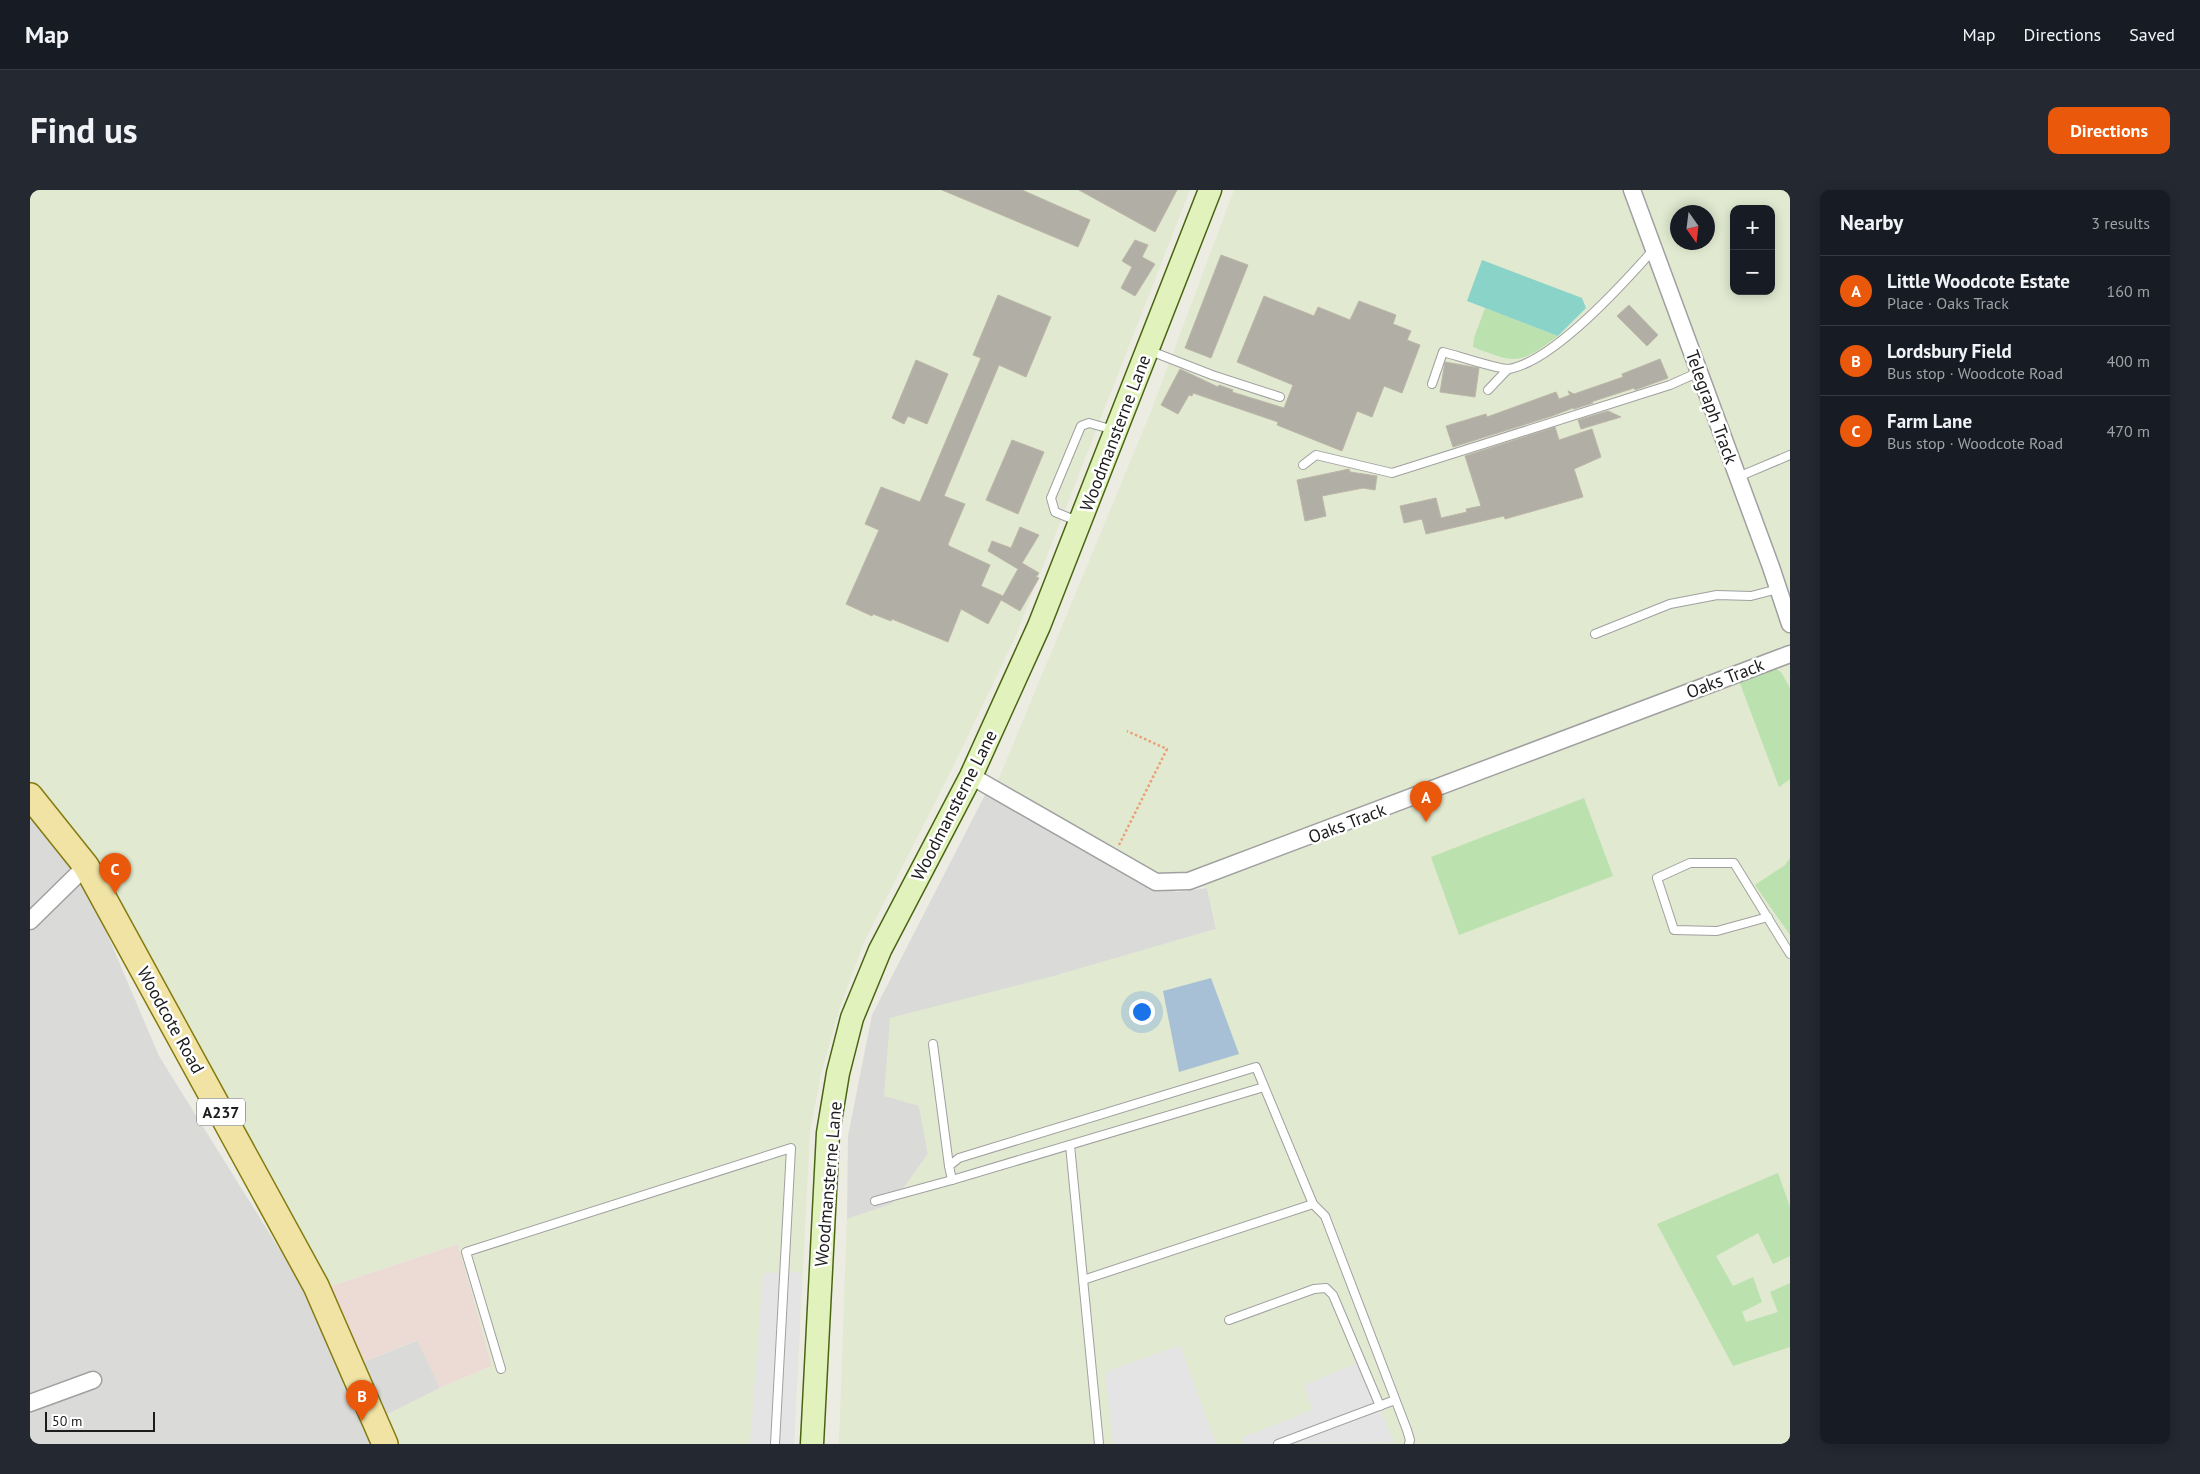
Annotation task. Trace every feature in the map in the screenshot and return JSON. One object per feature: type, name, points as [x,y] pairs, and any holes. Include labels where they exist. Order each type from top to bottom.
[{"type":"main road","name":"Woodcote Road","points":[[30,796],[86,866],[316,1286],[385,1444]]},
{"type":"street","name":"Woodmansterne Lane","points":[[812,1444],[828,1133],[838,1073],[852,1018],[880,950],[971,776],[1039,626],[1210,190]]},
{"type":"street","name":"Telegraph Track","points":[[1632,190],[1790,624]]},
{"type":"street","name":"Oaks Track","points":[[971,776],[1156,882],[1189,881],[1790,654]]},
{"type":"street","points":[[30,921],[86,866]]},
{"type":"street","points":[[30,1403],[93,1380]]},
{"type":"lane","points":[[1488,390],[1508,369],[1541,356],[1623,283],[1654,249]]},
{"type":"lane","points":[[1148,350],[1212,375],[1280,397]]},
{"type":"lane","points":[[1432,384],[1443,352],[1508,369]]},
{"type":"lane","points":[[1304,465],[1316,455],[1392,473],[1670,385],[1699,372]]},
{"type":"lane","points":[[1080,522],[1055,512],[1051,498],[1082,426],[1089,423],[1116,430]]},
{"type":"lane","points":[[1738,477],[1790,455]]},
{"type":"lane","points":[[1595,634],[1670,604],[1717,595],[1751,596],[1778,588]]},
{"type":"lane","points":[[1768,917],[1717,931],[1674,930],[1657,878],[1690,864],[1734,863],[1768,917],[1790,954]]},
{"type":"lane","points":[[933,1044],[952,1180]]},
{"type":"lane","points":[[949,1166],[959,1158],[1256,1067],[1313,1204],[1325,1216],[1410,1440],[1409,1444]]},
{"type":"lane","points":[[875,1201],[952,1180],[1264,1086]]},
{"type":"lane","points":[[1070,1145],[1099,1444]]},
{"type":"lane","points":[[501,1369],[466,1252],[791,1148],[775,1444]]},
{"type":"lane","points":[[1083,1280],[1313,1204]]},
{"type":"lane","points":[[1229,1320],[1314,1289],[1326,1288],[1334,1295],[1380,1406]]},
{"type":"lane","points":[[1278,1444],[1395,1400]]},
{"type":"path","points":[[1112,857],[1167,749],[1127,731]]},
{"type":"shaded area","points":[[1482,260],[1582,298],[1586,308],[1558,336],[1467,301]]},
{"type":"shaded area","points":[[987,791],[1153,887],[1178,892],[1207,888],[1216,929],[1061,974],[919,1106],[928,1154],[892,1204],[847,1219],[848,1136],[872,1015]]},
{"type":"shaded area","points":[[30,816],[88,889],[159,1056],[301,1284],[372,1444],[30,1444]]},
{"type":"shaded area","points":[[1211,978],[1239,1054],[1179,1072],[1163,991]]},
{"type":"shaded area","points":[[458,1244],[492,1366],[440,1388],[417,1340],[362,1363],[331,1286]]},
{"type":"shaded area","points":[[802,1272],[794,1444],[750,1444],[763,1273]]},
{"type":"shaded area","points":[[418,1340],[440,1388],[382,1417],[362,1363]]},
{"type":"shaded area","points":[[1180,1345],[1216,1444],[1113,1444],[1105,1374],[1111,1370]]},
{"type":"shaded area","points":[[1361,1361],[1394,1443],[1244,1444],[1241,1438],[1312,1410],[1304,1385]]},
{"type":"green space","points":[[30,190],[1190,190],[1014,640],[949,775],[864,942],[840,1007],[821,1074],[810,1131],[794,1444],[395,1444],[382,1417],[440,1388],[492,1366],[458,1244],[331,1286],[316,1286],[86,866],[30,796]]},
{"type":"green space","points":[[1234,190],[1790,190],[1790,1444],[839,1444],[847,1219],[892,1204],[928,1154],[919,1106],[884,1096],[890,1018],[1061,974],[1216,929],[1207,888],[1154,876],[997,783],[1152,409]]},
{"type":"green space","points":[[1485,308],[1558,336],[1526,357],[1509,359],[1499,357],[1473,347],[1474,338]]},
{"type":"green space","points":[[1771,666],[1781,672],[1790,688],[1790,779],[1779,787],[1738,678]]},
{"type":"green space","points":[[1584,798],[1613,876],[1459,935],[1431,857]]},
{"type":"green space","points":[[1790,858],[1790,935],[1755,885],[1785,865]]},
{"type":"green space","points":[[1778,1173],[1790,1207],[1790,1256],[1773,1264],[1758,1233],[1716,1256],[1733,1286],[1753,1277],[1762,1302],[1742,1312],[1746,1322],[1778,1312],[1770,1292],[1790,1283],[1790,1347],[1733,1366],[1657,1224]]},
{"type":"building","points":[[942,190],[1022,190],[1090,220],[1078,247]]},
{"type":"building","points":[[1079,190],[1177,190],[1155,232]]},
{"type":"building","points":[[1135,240],[1148,245],[1142,257],[1155,264],[1135,296],[1121,288],[1132,267],[1122,261]]},
{"type":"building","points":[[1221,255],[1248,265],[1211,358],[1185,348]]},
{"type":"building","points":[[998,295],[1051,317],[1026,377],[999,365],[944,496],[965,504],[948,544],[990,565],[981,586],[1003,596],[1018,569],[988,551],[992,541],[1011,548],[1020,527],[1039,535],[1022,563],[1039,573],[1036,577],[1039,578],[1020,611],[1001,600],[988,624],[961,609],[948,642],[892,619],[891,621],[873,614],[872,616],[846,604],[879,530],[865,524],[881,487],[920,502],[981,358],[973,355]]},
{"type":"building","points":[[1264,296],[1314,316],[1318,307],[1350,320],[1359,301],[1396,315],[1393,324],[1411,331],[1407,340],[1420,345],[1402,393],[1384,386],[1372,417],[1357,411],[1342,451],[1277,425],[1278,422],[1193,393],[1192,396],[1189,395],[1178,414],[1161,405],[1180,369],[1218,387],[1219,385],[1233,390],[1232,392],[1284,408],[1293,385],[1237,362]]},
{"type":"building","points":[[1629,305],[1658,335],[1647,346],[1617,316]]},
{"type":"building","points":[[1660,359],[1668,378],[1453,447],[1446,426],[1486,414],[1487,417],[1556,392],[1559,399],[1570,395],[1568,391],[1574,394],[1623,377],[1622,374]]},
{"type":"building","points":[[916,360],[948,374],[927,424],[908,416],[904,424],[892,418]]},
{"type":"building","points":[[1445,362],[1479,368],[1475,397],[1440,392]]},
{"type":"building","points":[[1608,411],[1621,417],[1581,429],[1578,420]]},
{"type":"building","points":[[1555,427],[1559,440],[1592,429],[1601,457],[1574,469],[1583,497],[1505,519],[1504,516],[1426,534],[1422,519],[1404,523],[1400,506],[1436,498],[1441,518],[1467,512],[1466,509],[1481,506],[1465,456]]},
{"type":"building","points":[[1012,440],[1044,452],[1018,514],[986,500]]},
{"type":"building","points":[[1349,469],[1350,472],[1377,476],[1375,490],[1363,488],[1322,496],[1326,516],[1305,521],[1297,480]]},
{"type":"place","name":"Little Woodcote Estate","points":[[1426,822]]},
{"type":"place","name":"Farm Lane","points":[[115,894]]},
{"type":"place","name":"Lordsbury Field","points":[[362,1421]]}]
